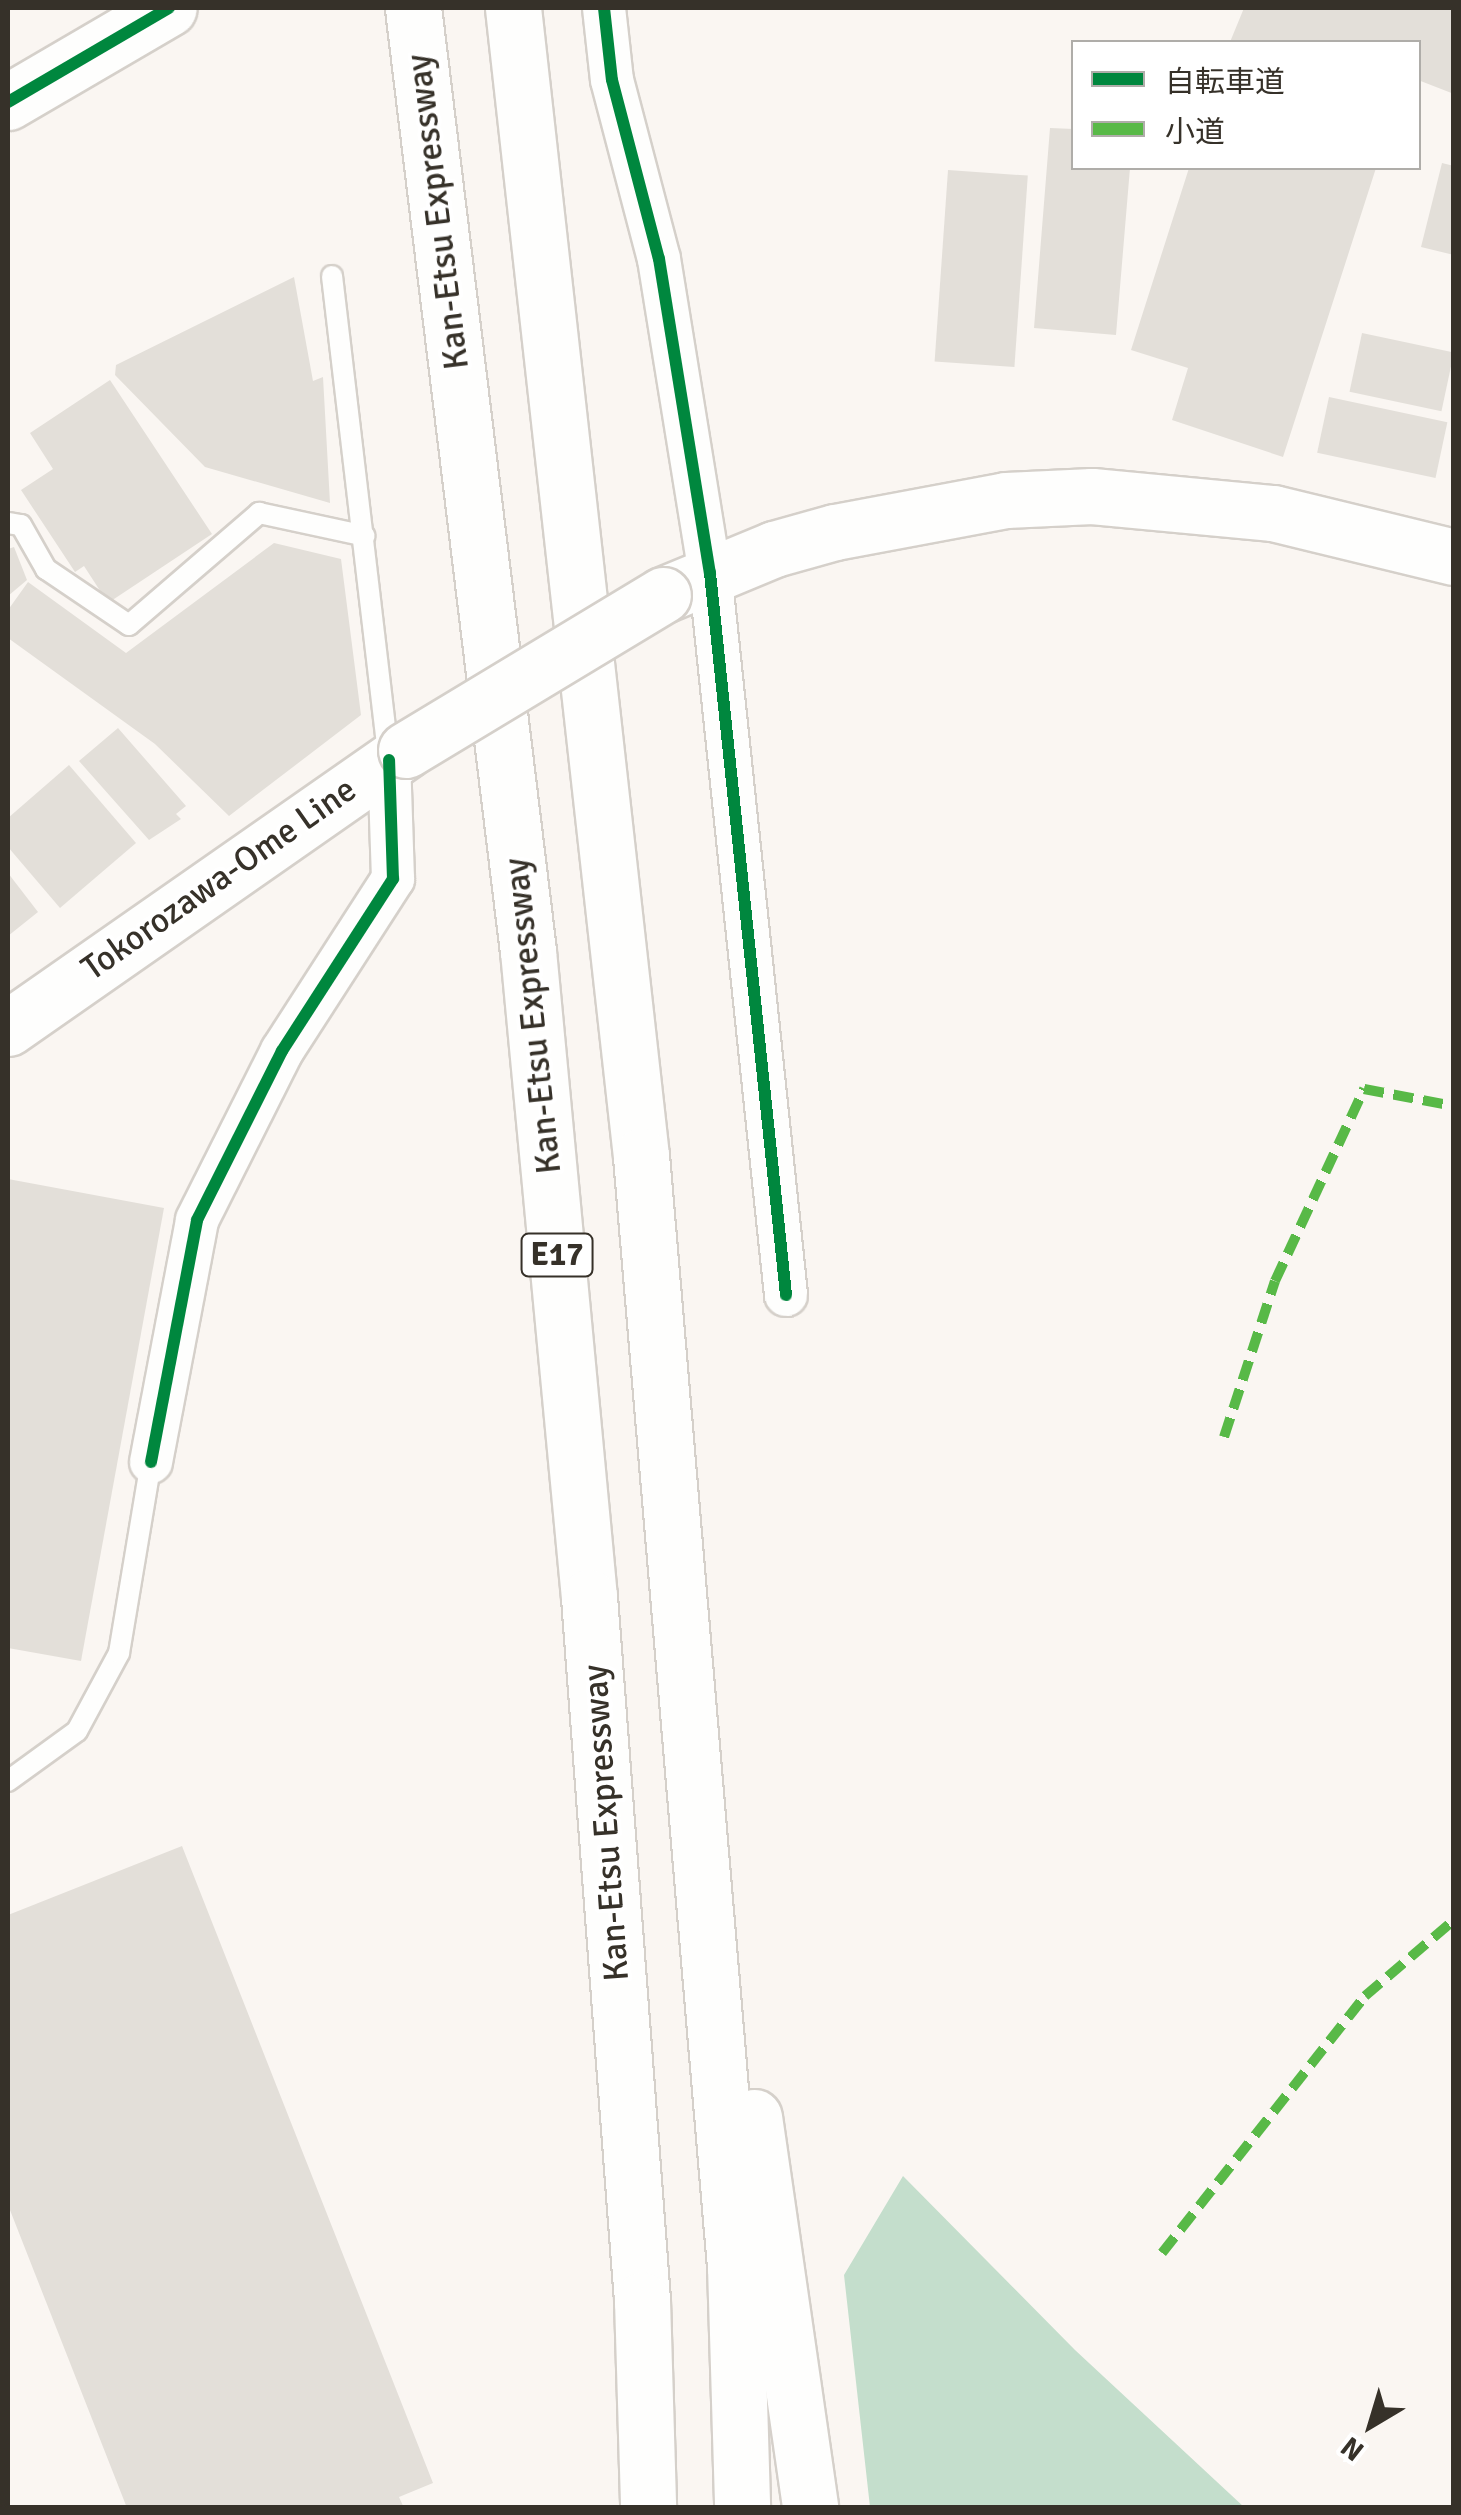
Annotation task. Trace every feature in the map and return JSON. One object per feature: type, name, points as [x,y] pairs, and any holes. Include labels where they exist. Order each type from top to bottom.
[{"type":"main road","points":[[8,102],[169,8]]},
{"type":"main road","name":"Kan-Etsu Expressway","points":[[412,8],[528,950],[589,1598],[642,2300],[648,2508]]},
{"type":"main road","name":"E17","points":[[512,8],[637,1116],[735,2266],[742,2508]]},
{"type":"main road","name":"Tokorozawa-Ome Line","points":[[8,1028],[397,755],[687,584],[911,515],[1092,496],[1273,514],[1454,557]]},
{"type":"main road","points":[[691,1754],[780,2264],[810,2508]]},
{"type":"main road","points":[[629,2508],[642,2300]]},
{"type":"street","points":[[604,8],[612,80],[659,258],[687,584],[786,1295]]},
{"type":"street","points":[[151,1462],[198,1220],[282,1051],[393,880],[397,755]]},
{"type":"lane","points":[[332,276],[397,755]]},
{"type":"lane","points":[[8,523],[21,525],[46,569],[129,625],[259,513],[365,536]]},
{"type":"lane","points":[[8,1781],[77,1731],[119,1653],[151,1462]]},
{"type":"green space","points":[[903,2176],[1075,2350],[1244,2507],[870,2507],[844,2275]]},
{"type":"building","points":[[1244,8],[1454,8],[1454,94],[1421,81],[1421,40],[1231,40]]},
{"type":"building","points":[[1050,128],[1071,129],[1071,170],[1130,170],[1116,335],[1034,328]]},
{"type":"building","points":[[1442,163],[1454,166],[1454,255],[1421,247]]},
{"type":"building","points":[[948,170],[1028,176],[1014,367],[935,362]]},
{"type":"building","points":[[1188,170],[1375,170],[1283,457],[1172,420],[1188,368],[1131,350]]},
{"type":"building","points":[[294,277],[313,381],[323,377],[330,503],[205,467],[115,375],[116,365]]},
{"type":"building","points":[[1362,333],[1454,353],[1441,411],[1350,392]]},
{"type":"building","points":[[110,380],[212,534],[108,603],[84,566],[75,572],[21,490],[53,469],[30,433]]},
{"type":"building","points":[[1329,397],[1447,422],[1436,478],[1317,453]]},
{"type":"building","points":[[274,543],[341,559],[361,715],[229,816],[155,744],[8,638],[8,610],[28,582],[126,653]]},
{"type":"building","points":[[14,547],[27,580],[8,596],[8,549]]},
{"type":"building","points":[[118,728],[186,806],[176,814],[181,819],[149,840],[79,761]]},
{"type":"building","points":[[69,765],[136,843],[60,908],[8,847],[8,818]]},
{"type":"building","points":[[8,873],[38,912],[8,936]]},
{"type":"building","points":[[8,1179],[164,1208],[81,1661],[8,1648]]},
{"type":"building","points":[[182,1846],[433,2483],[399,2497],[404,2508],[127,2508],[8,2205],[8,1915]]},
{"type":"marked path","points":[[1224,1437],[1275,1281],[1364,1089],[1454,1106]]},
{"type":"marked path","points":[[1162,2253],[1365,1996],[1454,1920]]},
{"type":"cycle path","points":[[8,102],[169,8]]},
{"type":"cycle path","points":[[604,8],[612,80],[659,259],[710,573],[786,1295]]},
{"type":"cycle path","points":[[151,1462],[197,1220],[282,1051],[393,879],[389,760]]}]
